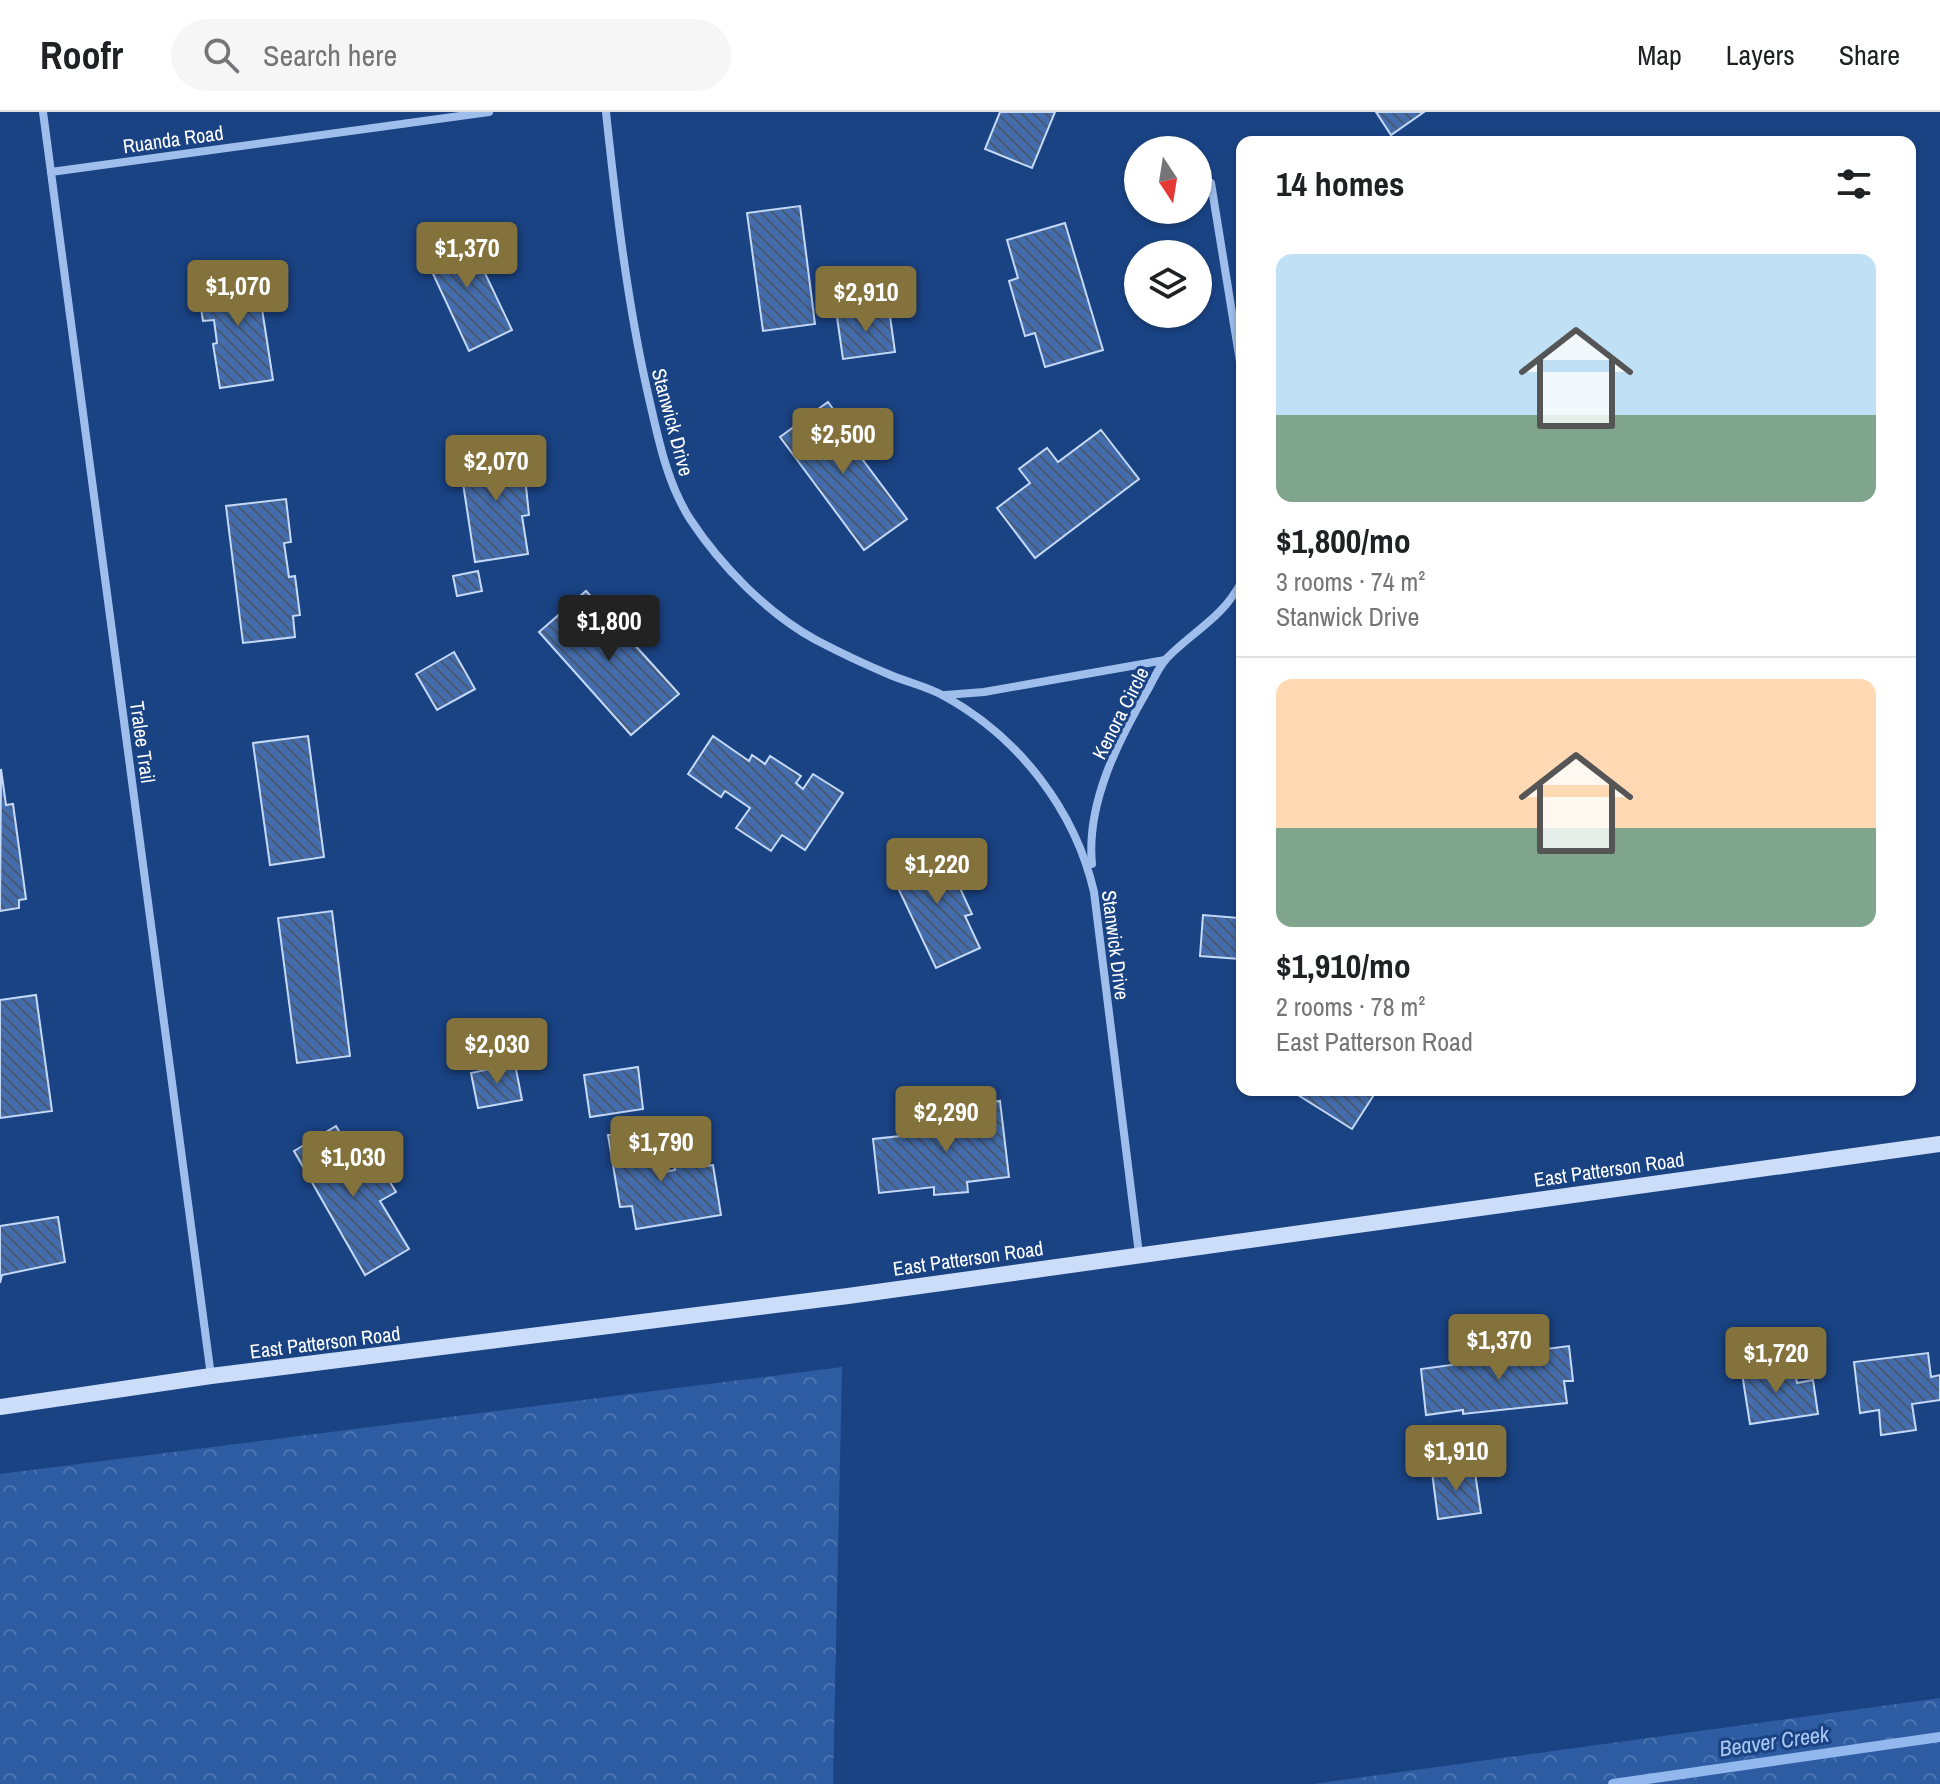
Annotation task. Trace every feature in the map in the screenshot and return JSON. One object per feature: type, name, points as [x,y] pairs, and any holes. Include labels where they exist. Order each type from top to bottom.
[{"type":"street","name":"Tralee Trail","points":[[43,112],[211,1376]]},
{"type":"street","name":"Ruanda Road","points":[[51,172],[489,112]]},
{"type":"street","name":"Stanwick Drive","points":[[606,112],[620,238],[642,367],[661,454],[690,519],[739,579],[814,639],[887,674],[944,695],[1012,747],[1056,798],[1086,855],[1094,892],[1139,1254]]},
{"type":"street","points":[[1212,189],[1236,337]]},
{"type":"street","name":"Kenora Circle","points":[[1094,892],[1091,855],[1104,783],[1130,721],[1165,660],[1220,614],[1236,590]]},
{"type":"street","name":"Stanwick Drive","points":[[944,695],[984,692],[1165,660]]},
{"type":"street","name":"East Patterson Road","points":[[0,1407],[211,1376],[640,1323],[1940,1144]]},
{"type":"green space","points":[[842,1367],[833,1784],[0,1784],[0,1474]]},
{"type":"green space","points":[[1940,1698],[1940,1784],[1313,1784]]},
{"type":"building","points":[[1000,112],[1055,112],[1032,168],[985,149]]},
{"type":"building","points":[[1376,112],[1424,112],[1391,135]]},
{"type":"building","points":[[800,206],[815,324],[763,331],[747,213]]},
{"type":"building","points":[[1065,223],[1103,350],[1045,367],[1035,333],[1025,336],[1009,281],[1018,278],[1007,240]]},
{"type":"building","points":[[464,229],[512,330],[469,351],[421,248]]},
{"type":"building","points":[[261,273],[267,308],[262,309],[273,380],[220,388],[213,344],[217,343],[214,320],[203,321],[197,282]]},
{"type":"building","points":[[889,309],[895,352],[843,359],[837,317]]},
{"type":"building","points":[[828,402],[850,432],[845,436],[907,519],[864,550],[780,437]]},
{"type":"building","points":[[1101,430],[1139,479],[1035,558],[997,508],[1030,483],[1019,469],[1047,448],[1058,462]]},
{"type":"building","points":[[522,448],[529,515],[522,516],[528,554],[475,562],[459,457]]},
{"type":"building","points":[[286,499],[291,542],[284,543],[289,577],[295,576],[300,615],[293,616],[295,637],[243,643],[226,506]]},
{"type":"building","points":[[478,571],[482,591],[457,596],[453,576]]},
{"type":"building","points":[[586,591],[679,694],[631,735],[539,632]]},
{"type":"building","points":[[454,652],[475,689],[437,710],[416,674]]},
{"type":"building","points":[[308,736],[324,857],[270,865],[253,743]]},
{"type":"building","points":[[713,736],[749,761],[752,755],[765,764],[770,756],[801,776],[796,783],[803,789],[813,774],[843,793],[805,850],[782,835],[771,851],[736,828],[750,808],[725,791],[721,797],[688,774]]},
{"type":"building","points":[[1,769],[6,805],[13,804],[26,899],[19,900],[19,908],[0,911]]},
{"type":"building","points":[[940,845],[972,914],[965,916],[980,948],[936,968],[890,871]]},
{"type":"building","points":[[332,911],[350,1056],[297,1063],[278,918]]},
{"type":"building","points":[[1203,915],[1236,918],[1236,959],[1200,956]]},
{"type":"building","points":[[36,995],[52,1111],[0,1118],[0,1000]]},
{"type":"building","points":[[515,1064],[522,1100],[478,1108],[471,1073]]},
{"type":"building","points":[[638,1067],[643,1109],[590,1117],[584,1075]]},
{"type":"building","points":[[1300,1096],[1373,1096],[1352,1129]]},
{"type":"building","points":[[1000,1101],[1009,1177],[967,1182],[968,1192],[934,1195],[934,1187],[879,1193],[873,1139],[957,1130],[955,1107]]},
{"type":"building","points":[[336,1126],[362,1170],[377,1161],[396,1192],[380,1201],[409,1249],[365,1275],[294,1151]]},
{"type":"building","points":[[647,1130],[651,1154],[659,1152],[662,1172],[675,1170],[673,1159],[696,1156],[698,1167],[713,1165],[721,1215],[636,1229],[632,1206],[620,1207],[608,1135]]},
{"type":"building","points":[[58,1217],[65,1262],[2,1275],[0,1283],[0,1226]]},
{"type":"building","points":[[1569,1346],[1573,1381],[1564,1381],[1567,1403],[1426,1415],[1421,1369],[1459,1364],[1458,1360]]},
{"type":"building","points":[[1928,1353],[1931,1377],[1940,1375],[1940,1400],[1912,1404],[1916,1430],[1881,1435],[1879,1410],[1860,1413],[1854,1362]]},
{"type":"building","points":[[1773,1362],[1775,1375],[1795,1373],[1797,1383],[1813,1380],[1818,1414],[1750,1424],[1741,1367]]},
{"type":"building","points":[[1474,1466],[1481,1513],[1438,1519],[1432,1472]]},
{"type":"waterway","name":"Beaver Creek","points":[[1613,1784],[1940,1737]]}]
